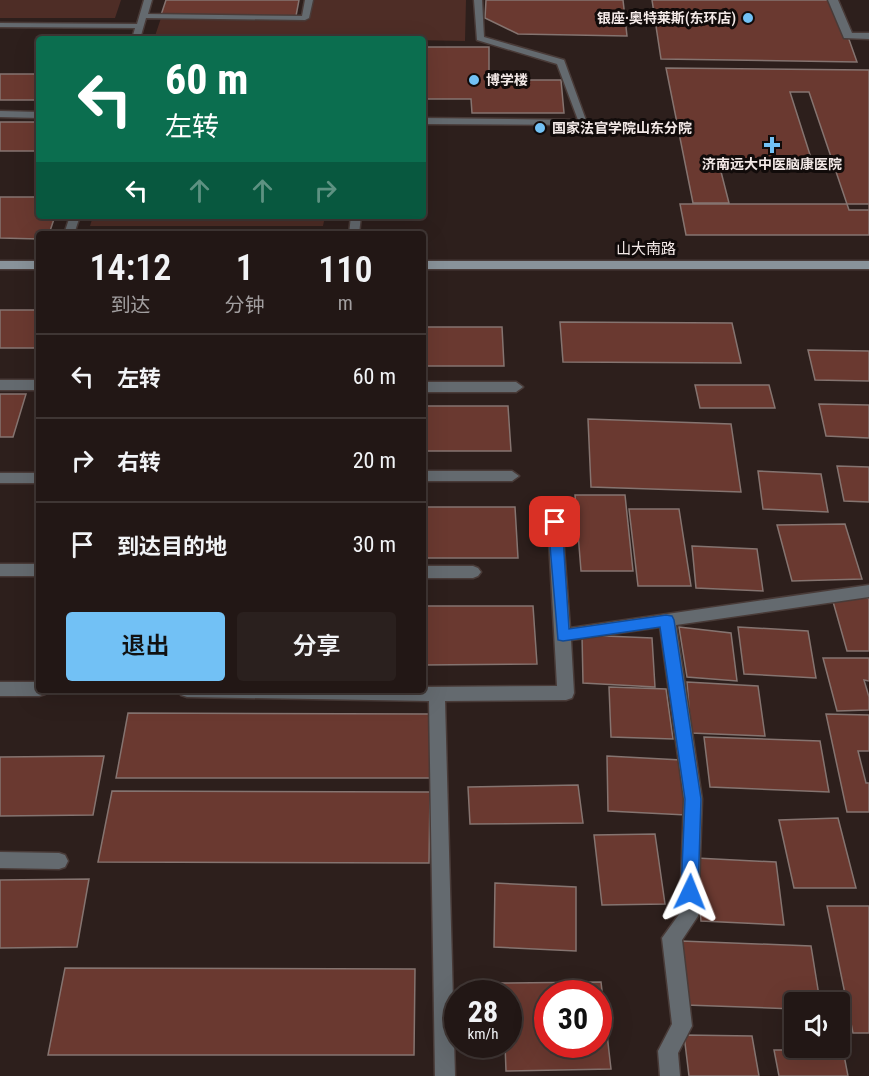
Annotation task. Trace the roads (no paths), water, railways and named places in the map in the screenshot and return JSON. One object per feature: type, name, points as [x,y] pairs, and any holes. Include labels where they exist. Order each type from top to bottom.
[{"type":"main road","points":[[0,265],[36,265]]},
{"type":"main road","name":"山大南路","points":[[426,265],[869,265]]},
{"type":"street","points":[[833,0],[848,36],[869,36]]},
{"type":"street","points":[[0,114],[36,115]]},
{"type":"street","points":[[0,385],[36,385]]},
{"type":"street","points":[[426,387],[516,387]]},
{"type":"street","points":[[426,476],[512,476]]},
{"type":"street","points":[[0,478],[36,478]]},
{"type":"street","points":[[389,693],[567,693],[555,522]]},
{"type":"street","points":[[0,570],[36,570]]},
{"type":"street","points":[[426,572],[473,572]]},
{"type":"street","points":[[563,636],[869,591]]},
{"type":"street","points":[[666,620],[693,799],[689,916],[672,938],[682,1026],[668,1052],[670,1076]]},
{"type":"street","points":[[0,689],[36,689]]},
{"type":"street","points":[[437,694],[445,1076]]},
{"type":"street","points":[[0,860],[59,861]]},
{"type":"lane","points":[[137,36],[148,0]]},
{"type":"lane","points":[[143,16],[305,18],[309,0]]},
{"type":"lane","points":[[426,121],[583,123],[561,62],[480,38],[478,0]]},
{"type":"lane","points":[[0,25],[140,26]]},
{"type":"place","name":"银座·奥特莱斯(东环店)","points":[[748,18]]},
{"type":"place","name":"博学楼","points":[[474,80]]},
{"type":"place","name":"国家法官学院山东分院","points":[[540,128]]},
{"type":"place","name":"济南远大中医脑康医院","points":[[772,145]]}]
